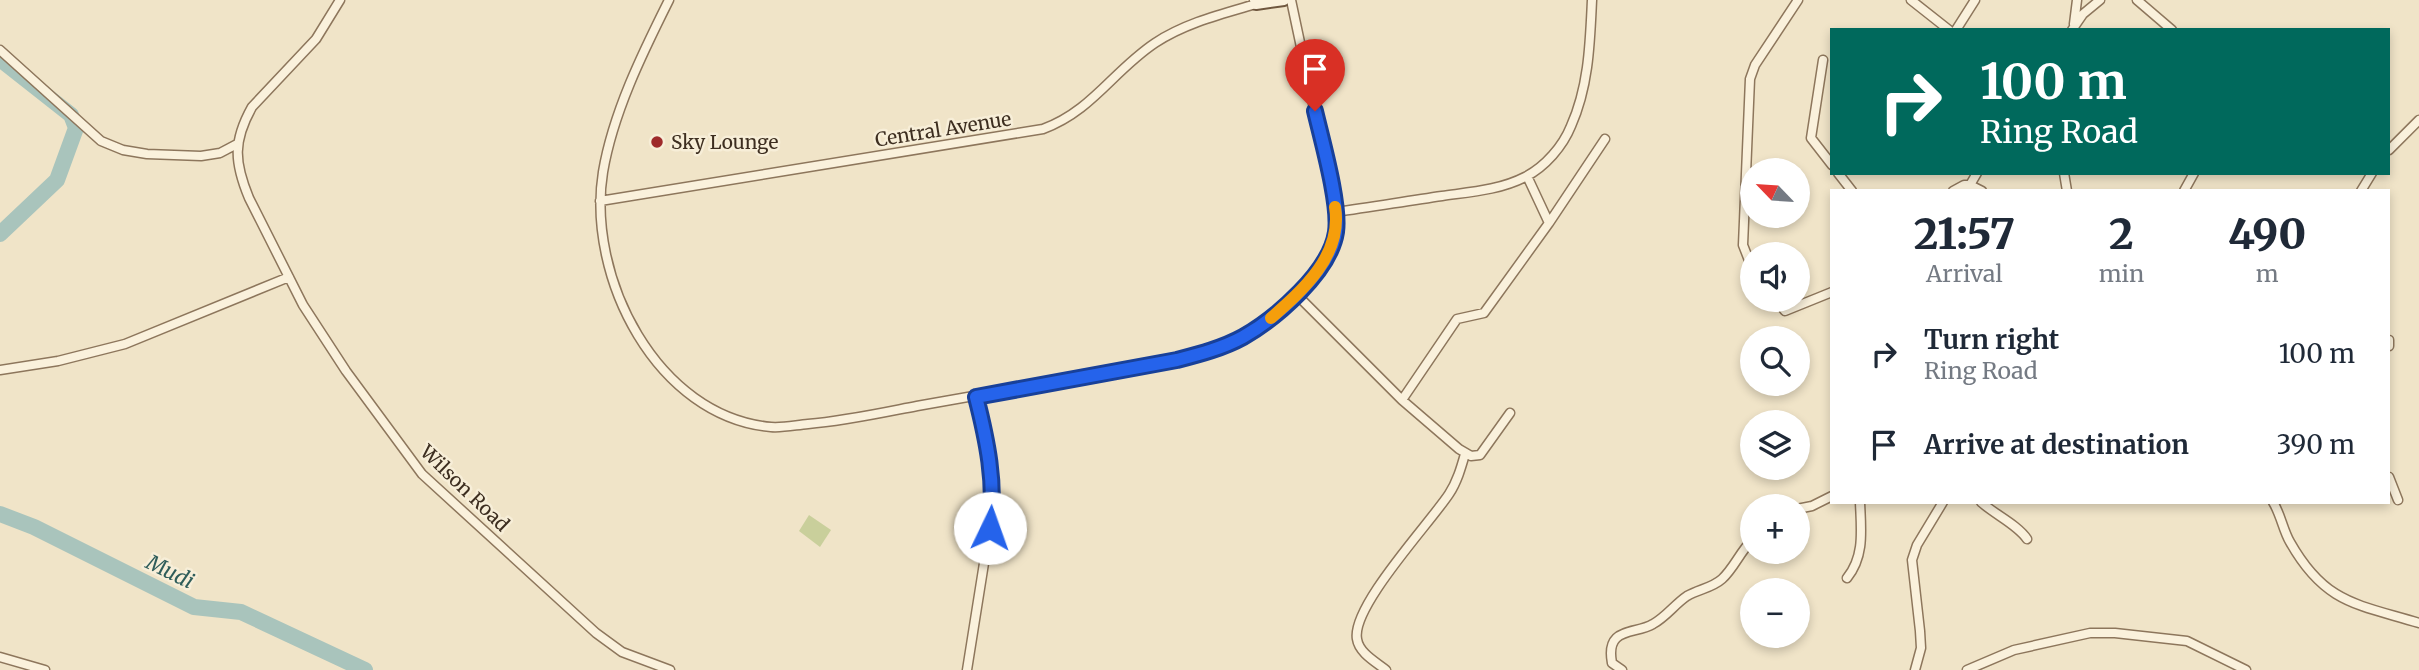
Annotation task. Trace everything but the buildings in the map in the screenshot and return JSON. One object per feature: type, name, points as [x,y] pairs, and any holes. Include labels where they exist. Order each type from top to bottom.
[{"type":"street","points":[[0,50],[101,141],[123,150],[147,154],[201,156],[219,153],[237,144],[252,107],[316,39],[340,0]]},
{"type":"street","points":[[669,0],[622,106],[604,171],[600,201],[602,235],[618,299],[644,346],[669,375],[727,418],[775,428],[849,420],[1177,360],[1208,352],[1242,338],[1270,319],[1297,295],[1320,269],[1336,233],[1336,212],[1291,0]]},
{"type":"street","points":[[1255,2],[1284,0]]},
{"type":"street","points":[[1336,212],[1487,189],[1527,176],[1546,161],[1562,144],[1572,126],[1581,98],[1588,66],[1592,0]]},
{"type":"street","points":[[1743,242],[1750,79],[1755,65],[1798,0]]},
{"type":"street","points":[[1911,0],[1946,28]]},
{"type":"street","points":[[1957,28],[1975,0]]},
{"type":"street","points":[[2073,28],[2077,0]]},
{"type":"street","points":[[2073,28],[2083,14],[2100,0]]},
{"type":"street","name":"Central Avenue","points":[[600,201],[1043,129],[1060,123],[1081,110],[1142,53],[1169,34],[1255,2]]},
{"type":"street","points":[[2142,2],[2170,28]]},
{"type":"street","points":[[1823,60],[1811,138],[1830,162]]},
{"type":"street","points":[[2390,149],[2419,120]]},
{"type":"street","points":[[1402,400],[1457,319],[1484,313],[1605,139]]},
{"type":"street","name":"Wilson Road","points":[[237,144],[243,183],[303,305],[346,371],[422,474],[596,633],[622,652],[670,670]]},
{"type":"street","points":[[1970,185],[1977,175]]},
{"type":"street","points":[[1527,176],[1549,223]]},
{"type":"street","points":[[1957,189],[1964,185],[1978,189]]},
{"type":"street","points":[[0,370],[58,361],[125,344],[289,277]]},
{"type":"street","points":[[1810,301],[1830,293]]},
{"type":"street","points":[[1297,295],[1402,400],[1465,454],[1480,455],[1510,414]]},
{"type":"street","points":[[967,670],[992,513],[990,456],[976,397]]},
{"type":"street","points":[[1386,670],[1365,653],[1357,642],[1356,631],[1381,582],[1450,493],[1465,454]]},
{"type":"street","points":[[2390,479],[2399,500]]},
{"type":"street","points":[[1810,506],[1830,497]]},
{"type":"street","points":[[1847,578],[1856,567],[1862,546],[1860,504]]},
{"type":"street","points":[[1915,670],[1921,648],[1912,560],[1917,545],[1942,504]]},
{"type":"street","points":[[1983,504],[2023,533],[2027,539]]},
{"type":"street","points":[[2274,504],[2289,540],[2319,584],[2337,597],[2419,623]]},
{"type":"street","points":[[1622,670],[1612,663],[1610,653],[1619,636],[1626,631],[1653,625],[1687,597],[1712,586],[1723,578],[1740,556]]},
{"type":"street","points":[[1967,670],[2014,650],[2090,633],[2134,634],[2187,641],[2227,665],[2246,670]]},
{"type":"street","points":[[0,657],[45,670]]},
{"type":"green space","points":[[809,515],[831,530],[820,547],[799,531]]},
{"type":"waterway","name":"Mudi","points":[[0,59],[71,115],[76,128],[57,180],[0,234]]},
{"type":"waterway","name":"Mudi","points":[[0,514],[34,527],[194,607],[241,612],[365,670]]},
{"type":"slow traffic","points":[[1271,318],[1297,295],[1320,269],[1336,233],[1335,207]]},
{"type":"place","name":"Sky Lounge","points":[[657,142]]},
{"type":"route","points":[[990,528],[993,491],[990,456],[976,397],[1208,352],[1242,338],[1270,319],[1297,295],[1320,269],[1336,233],[1336,212],[1315,111]]}]
